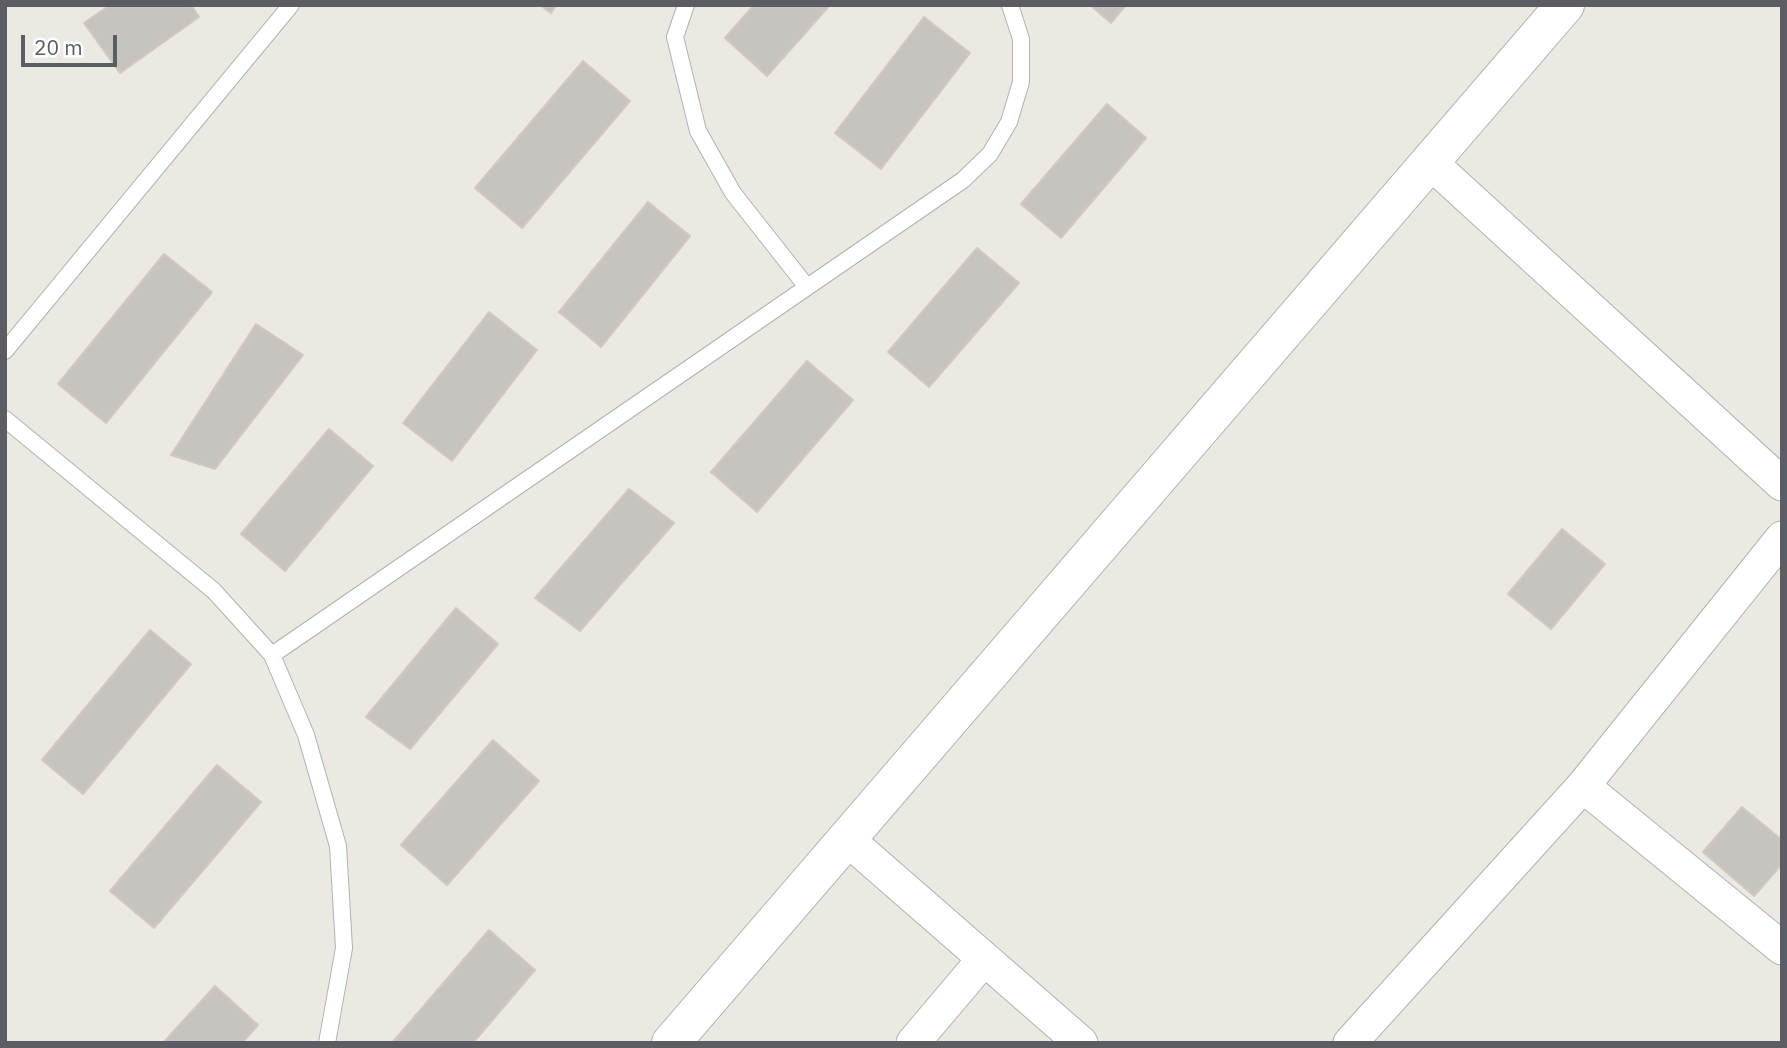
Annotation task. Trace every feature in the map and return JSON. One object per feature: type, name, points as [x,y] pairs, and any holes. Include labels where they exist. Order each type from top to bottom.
[{"type":"street","points":[[671,1043],[1565,5]]},
{"type":"street","points":[[1430,162],[1782,484]]},
{"type":"street","points":[[1349,1043],[1583,786],[1782,538]]},
{"type":"street","points":[[1583,786],[1782,948]]},
{"type":"street","points":[[846,839],[1080,1043]]},
{"type":"street","points":[[913,1043],[984,958]]},
{"type":"lane","points":[[5,351],[291,5]]},
{"type":"lane","points":[[686,5],[675,37],[698,131],[733,193],[807,287]]},
{"type":"lane","points":[[272,655],[963,180],[990,154],[1009,122],[1021,82],[1021,39],[1010,5]]},
{"type":"lane","points":[[5,419],[214,591],[272,655],[306,735],[338,846],[344,948],[327,1043]]},
{"type":"building","points":[[110,5],[191,5],[199,17],[120,73],[84,23]]},
{"type":"building","points":[[540,5],[556,5],[551,13]]},
{"type":"building","points":[[754,5],[830,5],[767,76],[725,38]]},
{"type":"building","points":[[1090,5],[1126,5],[1111,23]]},
{"type":"building","points":[[924,17],[970,53],[881,169],[835,133]]},
{"type":"building","points":[[583,61],[630,101],[522,228],[475,188]]},
{"type":"building","points":[[1107,104],[1146,138],[1061,238],[1021,204]]},
{"type":"building","points":[[648,202],[690,236],[601,347],[559,312]]},
{"type":"building","points":[[977,248],[1019,283],[929,387],[888,352]]},
{"type":"building","points":[[164,254],[212,292],[106,423],[58,384]]},
{"type":"building","points":[[489,312],[537,350],[452,461],[403,423]]},
{"type":"building","points":[[256,324],[303,355],[215,469],[171,455]]},
{"type":"building","points":[[807,361],[853,400],[757,512],[711,472]]},
{"type":"building","points":[[329,429],[373,466],[285,571],[241,534]]},
{"type":"building","points":[[629,489],[674,523],[580,631],[535,598]]},
{"type":"building","points":[[1562,529],[1605,564],[1551,629],[1508,594]]},
{"type":"building","points":[[456,608],[498,644],[410,749],[366,717]]},
{"type":"building","points":[[150,630],[191,664],[83,794],[42,760]]},
{"type":"building","points":[[493,740],[539,781],[447,885],[401,845]]},
{"type":"building","points":[[217,765],[261,802],[154,928],[110,891]]},
{"type":"building","points":[[1742,807],[1782,840],[1782,864],[1754,896],[1703,852]]},
{"type":"building","points":[[489,930],[535,970],[473,1043],[392,1043]]},
{"type":"building","points":[[215,986],[258,1025],[242,1043],[163,1043]]}]
